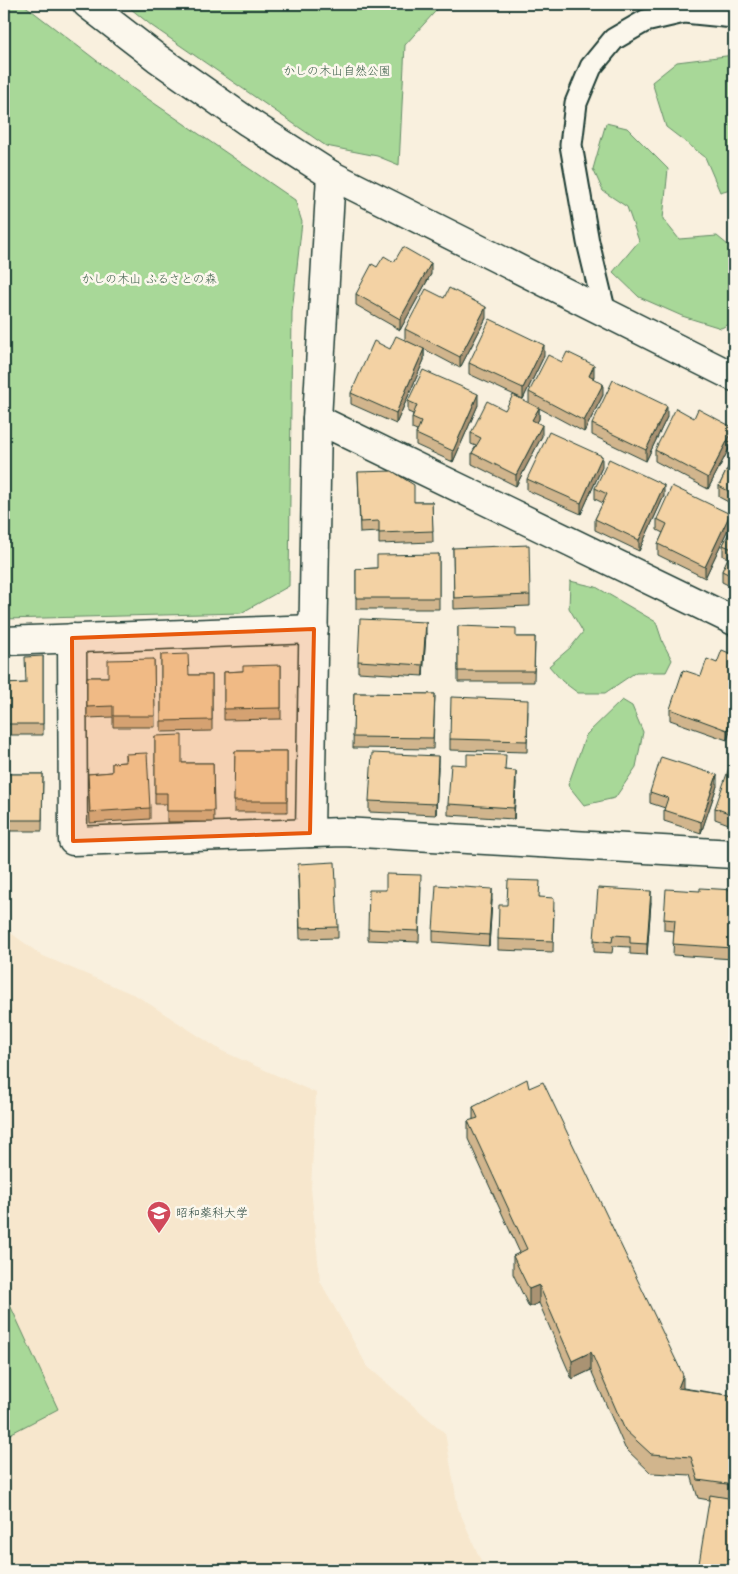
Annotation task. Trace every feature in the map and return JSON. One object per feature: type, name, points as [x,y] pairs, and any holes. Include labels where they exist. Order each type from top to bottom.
[{"type":"street","points":[[87,4],[157,58],[248,122],[331,175],[734,377]]},
{"type":"street","points":[[310,832],[317,419],[331,175]]},
{"type":"street","points":[[317,419],[734,621]]},
{"type":"street","points":[[4,641],[314,629]]},
{"type":"street","points":[[72,638],[73,841],[343,832],[734,854]]},
{"type":"lane","points":[[605,313],[588,242],[571,145],[576,103],[591,68],[614,39],[645,21],[684,12],[734,17]]},
{"type":"highlighted area","points":[[314,629],[310,833],[73,841],[72,638]]},
{"type":"shaded area","name":"昭和薬科大学","points":[[4,928],[41,955],[137,996],[222,1051],[316,1093],[311,1188],[320,1281],[367,1366],[445,1433],[458,1508],[485,1570],[4,1570]]},
{"type":"green space","name":"かしの木山 ふるさとの森","points":[[4,4],[23,4],[135,90],[295,200],[302,222],[292,312],[289,586],[241,613],[4,619]]},
{"type":"green space","name":"かしの木山自然公園","points":[[125,4],[442,4],[405,45],[399,165],[377,156],[326,146],[152,26]]},
{"type":"green space","points":[[734,55],[734,188],[720,192],[705,157],[666,127],[652,82],[677,62]]},
{"type":"green space","points":[[606,123],[627,128],[668,169],[663,219],[679,239],[717,236],[734,250],[734,322],[721,328],[682,316],[639,297],[613,272],[639,241],[627,207],[603,191],[593,169]]},
{"type":"green space","points":[[570,581],[596,587],[656,622],[663,643],[672,660],[666,672],[636,672],[605,693],[578,693],[562,681],[549,666],[571,647],[583,632],[569,608]]},
{"type":"green space","points":[[622,700],[632,706],[643,732],[636,767],[615,798],[584,805],[568,785],[586,735]]},
{"type":"green space","points":[[4,1292],[58,1409],[4,1437]]},
{"type":"building","points":[[403,247],[431,263],[400,319],[356,294],[372,264],[377,267],[384,256],[394,262]]},
{"type":"building","points":[[449,288],[486,307],[460,357],[405,329],[426,289],[444,298]]},
{"type":"building","points":[[490,319],[544,345],[523,388],[469,363]]},
{"type":"building","points":[[396,336],[424,349],[396,413],[351,393],[374,341],[390,349]]},
{"type":"building","points":[[567,352],[594,365],[589,376],[603,384],[584,421],[529,392],[548,355],[562,362]]},
{"type":"building","points":[[423,370],[478,394],[453,451],[416,434],[421,422],[412,418],[417,405],[408,401]]},
{"type":"building","points":[[613,380],[667,406],[646,450],[592,424]]},
{"type":"building","points":[[513,395],[539,408],[532,420],[542,425],[516,475],[472,453],[481,438],[471,433],[487,401],[505,410]]},
{"type":"building","points":[[676,408],[694,418],[698,409],[734,428],[708,478],[655,450]]},
{"type":"building","points":[[549,432],[602,456],[581,503],[527,479]]},
{"type":"building","points":[[734,455],[734,494],[719,486]]},
{"type":"building","points":[[609,459],[664,485],[639,540],[595,519],[607,494],[595,488]]},
{"type":"building","points":[[392,471],[414,485],[414,502],[432,502],[433,531],[379,533],[379,521],[360,522],[358,472]]},
{"type":"building","points":[[672,486],[730,514],[705,567],[658,544],[667,524],[657,519]]},
{"type":"building","points":[[734,523],[734,577],[722,571],[732,549],[723,545]]},
{"type":"building","points":[[529,545],[530,595],[454,598],[453,548]]},
{"type":"building","points":[[439,554],[439,598],[356,598],[356,569],[377,568],[377,555]]},
{"type":"building","points":[[360,619],[426,622],[423,665],[358,661]]},
{"type":"building","points":[[458,626],[516,628],[516,637],[535,637],[534,671],[458,671]]},
{"type":"building","points":[[722,650],[734,655],[734,709],[727,730],[670,709],[683,670],[701,676],[707,659],[717,663]]},
{"type":"building","points":[[188,654],[189,675],[212,675],[212,720],[161,721],[161,655]]},
{"type":"building","points":[[43,656],[43,724],[4,724],[4,684],[26,683],[25,657]]},
{"type":"building","points":[[154,659],[155,716],[113,716],[113,706],[87,707],[87,677],[108,677],[108,660]]},
{"type":"building","points":[[281,665],[281,708],[224,709],[224,672],[243,671],[243,666]]},
{"type":"building","points":[[354,693],[435,694],[433,738],[353,737]]},
{"type":"building","points":[[451,697],[528,700],[527,741],[450,739]]},
{"type":"building","points":[[182,735],[182,763],[213,763],[214,811],[167,811],[167,793],[155,793],[155,736]]},
{"type":"building","points":[[235,751],[287,751],[287,801],[234,801]]},
{"type":"building","points":[[147,753],[150,808],[90,812],[88,774],[112,772],[112,763],[126,762],[125,754]]},
{"type":"building","points":[[372,753],[438,756],[436,804],[369,801]]},
{"type":"building","points":[[467,754],[506,755],[505,770],[516,771],[514,808],[448,804],[451,764],[467,765]]},
{"type":"building","points":[[661,757],[717,775],[701,822],[664,810],[668,798],[650,792]]},
{"type":"building","points":[[729,768],[734,770],[734,815],[715,808]]},
{"type":"building","points":[[4,774],[43,774],[42,820],[4,820]]},
{"type":"building","points":[[335,862],[338,927],[300,928],[298,864]]},
{"type":"building","points":[[386,874],[421,875],[419,931],[368,929],[369,890],[386,890]]},
{"type":"building","points":[[508,880],[540,881],[539,897],[554,898],[553,941],[498,939],[499,905],[507,905]]},
{"type":"building","points":[[436,885],[492,889],[489,935],[433,931]]},
{"type":"building","points":[[598,888],[651,891],[647,944],[630,943],[630,936],[613,935],[612,942],[594,940]]},
{"type":"building","points":[[700,888],[734,890],[733,948],[673,944],[675,920],[664,919],[666,889],[700,891]]},
{"type":"building","points":[[527,1079],[529,1088],[543,1082],[683,1375],[678,1388],[734,1396],[734,1485],[698,1480],[691,1457],[651,1454],[625,1430],[591,1352],[572,1361],[539,1285],[529,1289],[513,1256],[527,1249],[468,1121],[478,1118],[473,1107]]},
{"type":"building","points":[[710,1495],[734,1499],[734,1570],[698,1570]]},
{"type":"place","name":"昭和薬科大学","points":[[159,1234]]}]
